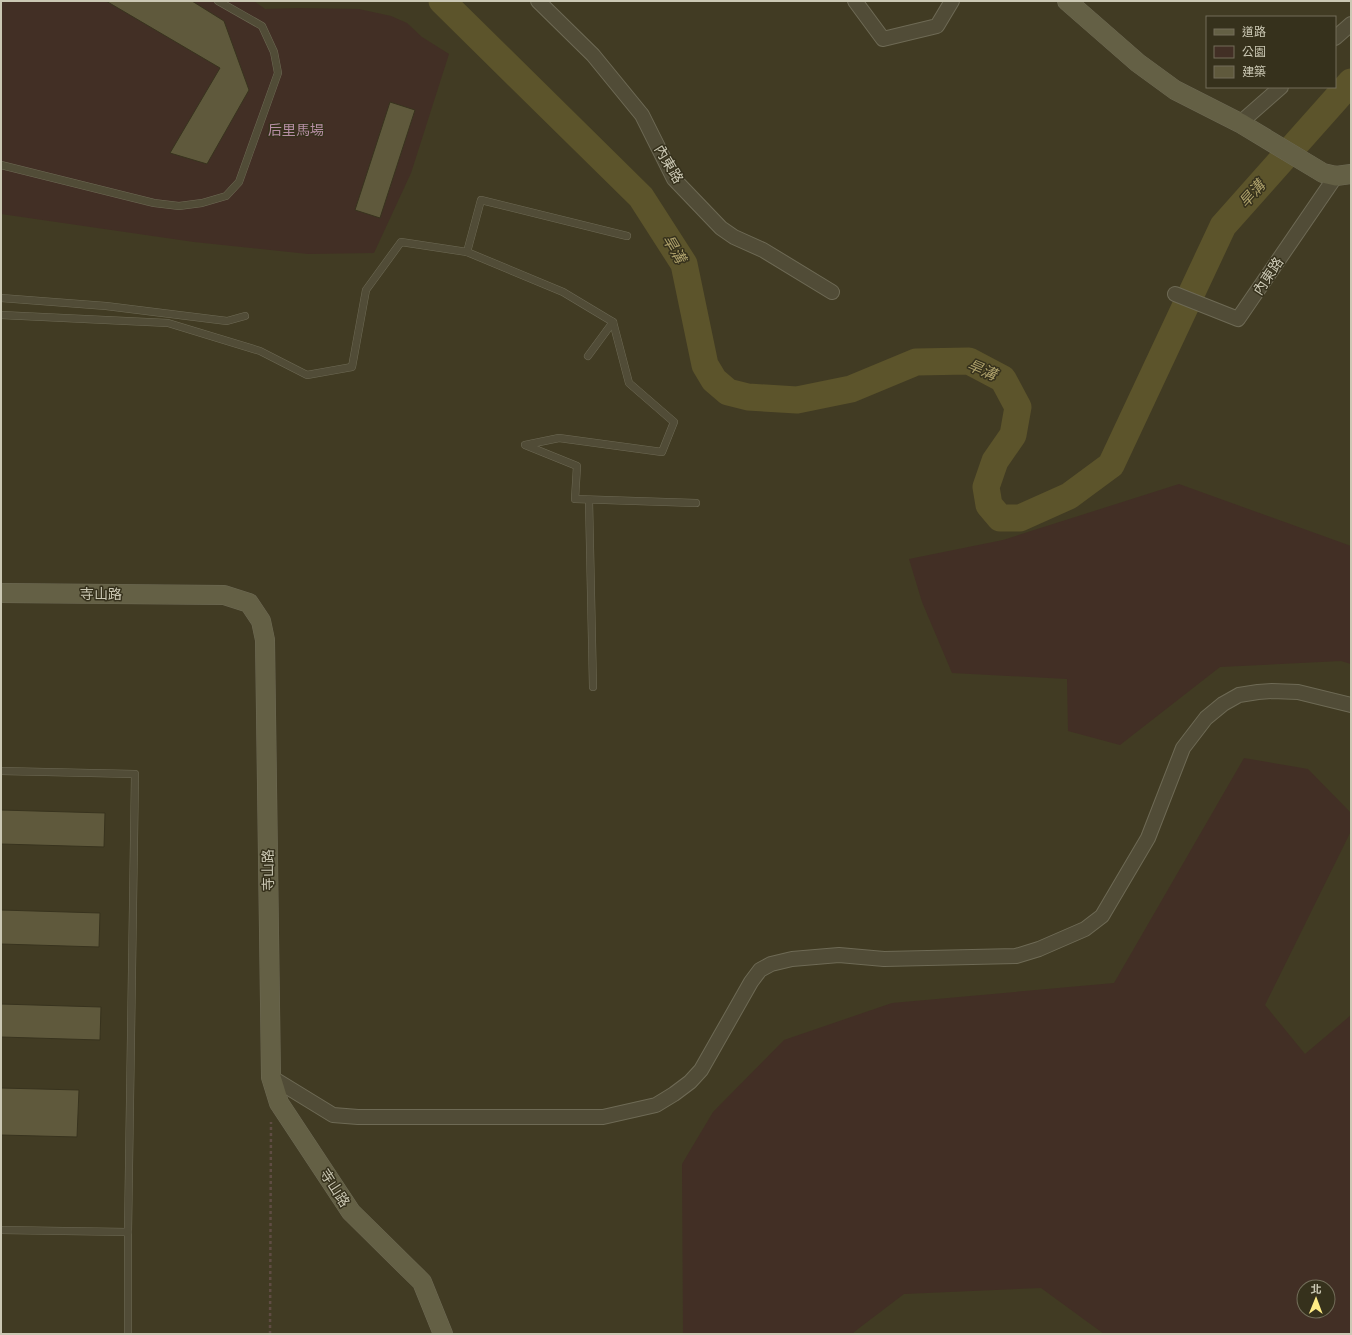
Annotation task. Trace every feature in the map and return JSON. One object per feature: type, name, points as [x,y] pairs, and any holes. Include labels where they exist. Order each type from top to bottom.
[{"type":"street","name":"內東路","points":[[538,1],[593,56],[642,115],[674,179],[721,228],[734,237],[763,250],[832,292]]},
{"type":"street","points":[[855,1],[882,39],[937,26],[952,1]]},
{"type":"street","points":[[1067,1],[1138,63],[1175,90],[1337,174]]},
{"type":"street","points":[[1336,37],[1351,24]]},
{"type":"street","points":[[1246,126],[1280,88]]},
{"type":"street","name":"內東路","points":[[1175,294],[1238,319],[1337,174]]},
{"type":"street","name":"寺山路","points":[[1,593],[224,595],[249,603],[261,621],[265,640],[271,1077],[279,1103],[351,1212],[422,1282],[443,1334]]},
{"type":"street","points":[[271,1077],[333,1115],[358,1117],[602,1117],[656,1105],[690,1082],[701,1070],[751,982],[760,970],[771,964],[792,959],[839,955],[884,958],[1016,956],[1039,949],[1085,929],[1102,916],[1148,838],[1183,748],[1206,718],[1223,704],[1239,695],[1258,692],[1298,692],[1351,705]]},
{"type":"lane","points":[[1,165],[147,201],[179,206],[202,204],[226,196],[239,182],[278,73],[274,52],[262,26],[218,1]]},
{"type":"lane","points":[[467,252],[481,200],[627,236]]},
{"type":"lane","points":[[1,314],[168,323],[260,351],[307,375],[352,367],[366,290],[401,242],[467,252],[563,292],[613,322],[629,383],[674,422],[662,452],[559,438],[525,445],[577,466],[575,500],[696,503]]},
{"type":"lane","points":[[1,298],[106,306],[227,321],[245,316]]},
{"type":"lane","points":[[588,356],[613,322]]},
{"type":"lane","points":[[589,500],[593,687]]},
{"type":"lane","points":[[1,771],[135,774],[128,1232],[128,1334]]},
{"type":"lane","points":[[1,1230],[128,1232]]},
{"type":"path","points":[[270,1334],[271,1116]]},
{"type":"green space","name":"后里馬場","points":[[1,1],[254,1],[265,9],[359,9],[391,16],[407,23],[422,37],[449,54],[411,173],[374,253],[308,254],[194,242],[1,214]]},
{"type":"green space","points":[[1179,484],[1351,546],[1351,664],[1341,661],[1220,667],[1120,745],[1068,731],[1067,679],[952,673],[922,602],[909,559],[1003,540]]},
{"type":"green space","points":[[1244,758],[1308,769],[1351,813],[1351,831],[1265,1005],[1305,1054],[1351,1015],[1351,1334],[1104,1334],[1041,1288],[904,1294],[853,1334],[683,1334],[682,1164],[713,1112],[784,1040],[892,1003],[1114,983]]},
{"type":"building","points":[[106,1],[192,1],[224,21],[249,90],[207,164],[170,153],[220,68]]},
{"type":"building","points":[[390,102],[415,110],[380,218],[355,210]]},
{"type":"building","points":[[1,810],[105,813],[104,847],[1,844]]},
{"type":"building","points":[[1,910],[100,913],[99,947],[1,944]]},
{"type":"building","points":[[1,1004],[101,1007],[100,1040],[1,1037]]},
{"type":"building","points":[[1,1088],[79,1090],[77,1137],[1,1135]]},
{"type":"waterway","name":"旱溝","points":[[442,1],[641,197],[684,264],[705,365],[714,380],[728,392],[748,397],[797,400],[851,389],[916,362],[969,361],[1003,379],[1018,407],[1013,435],[995,461],[986,487],[989,505],[1000,518],[1020,518],[1069,496],[1111,465],[1223,226],[1351,82]]}]
